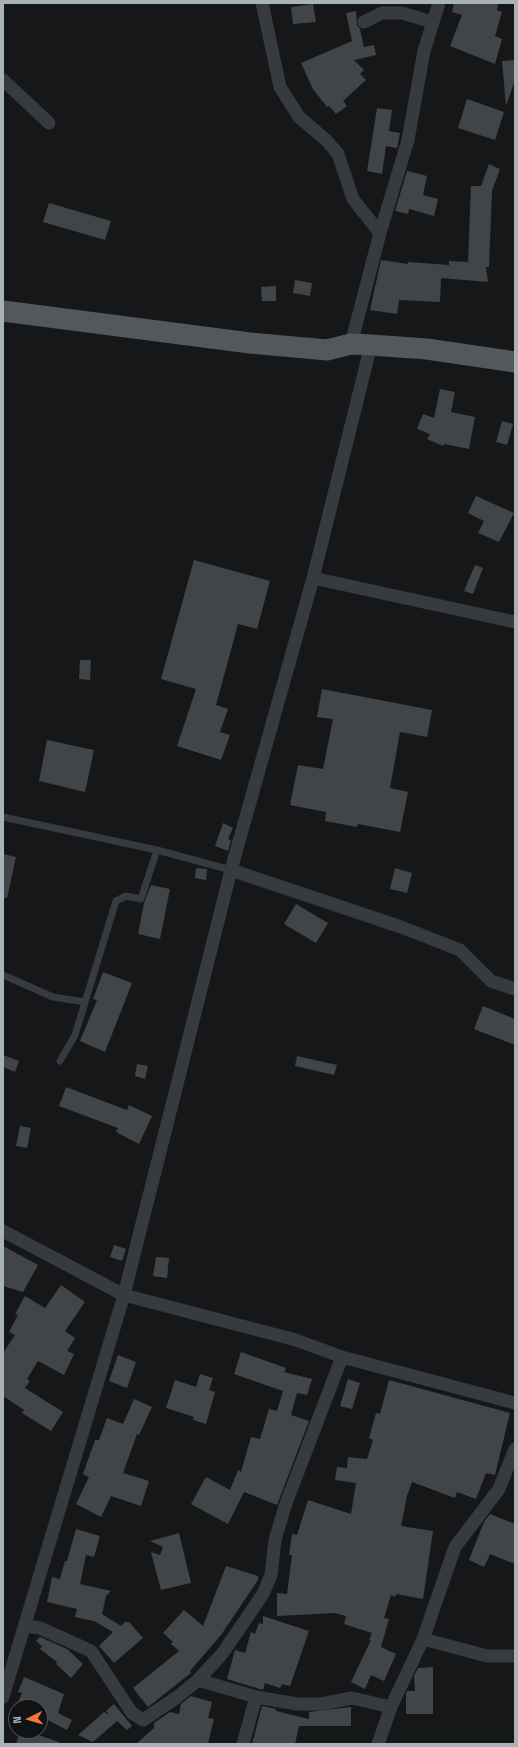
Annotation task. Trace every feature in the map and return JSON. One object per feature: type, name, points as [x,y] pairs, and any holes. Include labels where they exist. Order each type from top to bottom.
[{"type":"main road","points":[[3,311],[250,343],[327,350],[361,345],[428,350],[515,362]]},
{"type":"street","points":[[262,3],[280,87],[299,117],[327,141],[338,154],[353,199],[380,233]]},
{"type":"street","points":[[3,1697],[26,1626],[124,1294],[231,870],[313,578],[361,345],[380,233],[408,140],[424,51],[439,3]]},
{"type":"street","points":[[364,22],[382,14],[402,13],[432,22]]},
{"type":"street","points":[[3,80],[50,123]]},
{"type":"street","points":[[313,578],[515,622]]},
{"type":"street","points":[[231,870],[401,927],[460,950],[491,981],[515,989]]},
{"type":"street","points":[[3,1231],[124,1294],[296,1340],[342,1357],[515,1401]]},
{"type":"street","points":[[26,1626],[40,1628],[91,1652],[132,1713],[143,1720],[176,1698],[198,1680],[222,1654],[264,1594],[271,1575],[275,1540],[285,1506],[342,1357]]},
{"type":"street","points":[[378,1744],[391,1707],[423,1639],[455,1547],[499,1489],[515,1450]]},
{"type":"street","points":[[423,1639],[487,1656],[515,1656]]},
{"type":"street","points":[[198,1680],[256,1697],[297,1704],[321,1704],[352,1698],[391,1707]]},
{"type":"street","points":[[243,1744],[256,1697]]},
{"type":"lane","points":[[3,817],[157,850],[231,870]]},
{"type":"lane","points":[[60,1061],[75,1036],[116,901],[126,896],[141,898],[157,850]]},
{"type":"lane","points":[[3,975],[53,996],[85,1002]]},
{"type":"building","points":[[454,3],[498,3],[497,10],[502,12],[495,36],[502,39],[495,64],[450,46],[462,15],[452,12]]},
{"type":"building","points":[[313,4],[316,22],[293,24],[291,7]]},
{"type":"building","points":[[356,11],[357,25],[360,29],[364,47],[374,45],[376,55],[354,60],[364,70],[360,74],[366,80],[343,101],[347,106],[336,114],[329,106],[327,107],[313,89],[301,63],[352,41],[346,13]]},
{"type":"building","points":[[515,60],[515,80],[506,106],[502,61]]},
{"type":"building","points":[[467,99],[504,112],[495,140],[458,128]]},
{"type":"building","points":[[377,108],[392,110],[389,131],[400,133],[397,148],[386,146],[382,174],[367,171]]},
{"type":"building","points":[[489,164],[500,169],[492,191],[489,267],[486,267],[488,282],[441,278],[440,302],[399,300],[397,314],[370,310],[381,260],[408,264],[408,262],[449,265],[449,261],[468,262],[471,186],[481,186]]},
{"type":"building","points":[[407,171],[427,176],[423,195],[438,199],[434,216],[409,209],[408,214],[395,211]]},
{"type":"building","points":[[49,203],[111,221],[105,240],[43,222]]},
{"type":"building","points":[[295,280],[312,283],[310,296],[293,293]]},
{"type":"building","points":[[276,286],[276,301],[262,301],[261,287]]},
{"type":"building","points":[[440,389],[455,392],[451,412],[475,417],[469,449],[444,444],[443,446],[427,439],[430,434],[417,429],[423,414],[434,418]]},
{"type":"building","points":[[502,421],[513,424],[507,445],[496,442]]},
{"type":"building","points":[[476,496],[514,513],[499,542],[478,533],[484,521],[468,513]]},
{"type":"building","points":[[194,560],[270,581],[257,629],[238,624],[216,705],[228,709],[220,732],[230,735],[221,760],[177,746],[196,689],[161,679]]},
{"type":"building","points":[[475,565],[483,568],[473,594],[464,591]]},
{"type":"building","points":[[80,660],[91,660],[90,680],[79,679]]},
{"type":"building","points":[[322,689],[432,710],[427,737],[400,732],[390,788],[408,792],[400,832],[358,824],[357,827],[325,821],[326,812],[290,805],[298,765],[323,769],[333,719],[317,717]]},
{"type":"building","points":[[47,740],[94,750],[85,792],[39,781]]},
{"type":"building","points":[[223,823],[233,828],[228,839],[231,840],[228,851],[215,846]]},
{"type":"building","points":[[3,854],[16,857],[7,898],[3,897]]},
{"type":"building","points":[[196,868],[207,869],[206,880],[195,878]]},
{"type":"building","points":[[395,868],[412,873],[407,893],[390,889]]},
{"type":"building","points":[[151,885],[170,889],[160,939],[138,934],[144,903]]},
{"type":"building","points":[[296,904],[328,923],[316,943],[284,924]]},
{"type":"building","points":[[103,972],[132,983],[105,1052],[80,1041],[97,1000],[93,999]]},
{"type":"building","points":[[483,1006],[515,1019],[515,1045],[474,1029]]},
{"type":"building","points":[[3,1055],[19,1061],[15,1072],[3,1067]]},
{"type":"building","points":[[297,1056],[337,1065],[334,1075],[295,1066]]},
{"type":"building","points":[[137,1064],[148,1066],[145,1079],[135,1076]]},
{"type":"building","points":[[66,1087],[127,1110],[129,1105],[152,1116],[139,1144],[116,1132],[118,1128],[59,1106]]},
{"type":"building","points":[[20,1126],[31,1128],[27,1148],[16,1146]]},
{"type":"building","points":[[114,1245],[126,1249],[122,1261],[110,1257]]},
{"type":"building","points":[[3,1246],[38,1265],[23,1292],[3,1286]]},
{"type":"building","points":[[156,1257],[169,1258],[167,1278],[153,1276]]},
{"type":"building","points":[[61,1285],[85,1302],[65,1331],[75,1338],[67,1351],[74,1354],[64,1375],[38,1361],[27,1379],[30,1381],[25,1388],[63,1412],[51,1431],[22,1413],[24,1410],[3,1396],[3,1353],[15,1335],[9,1332],[18,1315],[15,1314],[25,1296],[45,1308]]},
{"type":"building","points":[[241,1352],[286,1368],[284,1372],[312,1379],[307,1395],[297,1393],[291,1415],[309,1421],[277,1505],[244,1492],[228,1524],[191,1504],[206,1477],[230,1490],[238,1470],[241,1472],[251,1437],[260,1439],[269,1409],[277,1411],[283,1391],[234,1374]]},
{"type":"building","points":[[118,1355],[136,1362],[127,1388],[109,1381]]},
{"type":"building","points":[[200,1374],[213,1378],[209,1390],[215,1392],[206,1424],[193,1420],[194,1417],[166,1408],[175,1380],[196,1387]]},
{"type":"building","points":[[348,1379],[360,1383],[352,1409],[340,1406]]},
{"type":"building","points":[[389,1380],[510,1413],[495,1475],[486,1473],[476,1499],[457,1492],[455,1498],[412,1482],[407,1496],[401,1526],[433,1531],[423,1599],[396,1594],[395,1597],[391,1595],[384,1618],[389,1619],[381,1647],[396,1654],[384,1681],[371,1675],[365,1689],[351,1682],[371,1640],[369,1640],[372,1633],[344,1624],[346,1616],[335,1613],[277,1616],[277,1593],[287,1594],[292,1555],[289,1555],[292,1534],[297,1535],[308,1500],[351,1514],[356,1483],[335,1480],[337,1467],[347,1468],[348,1457],[367,1459],[373,1440],[369,1438],[376,1413],[380,1414]]},
{"type":"building","points":[[134,1399],[152,1407],[139,1435],[137,1434],[123,1473],[149,1481],[141,1506],[111,1496],[101,1517],[76,1504],[89,1477],[83,1474],[95,1440],[99,1440],[107,1418],[123,1424]]},
{"type":"building","points":[[490,1514],[515,1524],[515,1564],[490,1554],[484,1567],[469,1560],[484,1522]]},
{"type":"building","points":[[76,1529],[100,1536],[94,1557],[86,1555],[80,1584],[111,1591],[106,1596],[102,1614],[121,1626],[125,1622],[129,1622],[143,1638],[114,1663],[99,1646],[113,1632],[94,1621],[75,1617],[77,1609],[47,1602],[52,1577],[60,1579]]},
{"type":"building","points":[[179,1533],[191,1583],[161,1590],[151,1552],[160,1555],[163,1547],[150,1541]]},
{"type":"building","points":[[226,1566],[258,1576],[258,1580],[221,1635],[190,1671],[191,1673],[148,1707],[133,1688],[179,1651],[171,1644],[173,1642],[163,1633],[184,1610],[203,1626]]},
{"type":"building","points":[[263,1616],[309,1631],[290,1686],[282,1684],[280,1688],[265,1683],[263,1690],[227,1679],[235,1650],[245,1653],[251,1632],[255,1634],[259,1623],[263,1624]]},
{"type":"building","points":[[40,1637],[67,1649],[83,1664],[71,1678],[56,1664],[57,1662],[40,1649],[42,1646],[36,1641]]},
{"type":"building","points":[[433,1667],[433,1714],[406,1714],[406,1694],[407,1691],[415,1691],[414,1676],[418,1668]]},
{"type":"building","points":[[24,1677],[64,1694],[58,1713],[72,1720],[67,1730],[48,1720],[48,1699],[19,1699],[22,1693],[18,1692]]},
{"type":"building","points":[[191,1696],[212,1702],[208,1718],[214,1719],[208,1744],[136,1744],[154,1728],[154,1723],[170,1712],[179,1714],[181,1704]]},
{"type":"building","points":[[114,1704],[132,1726],[127,1730],[117,1721],[93,1742],[78,1735],[104,1712],[110,1715],[106,1711]]},
{"type":"building","points":[[262,1706],[309,1719],[309,1712],[351,1707],[351,1726],[299,1726],[295,1744],[252,1744]]},
{"type":"building","points":[[48,1738],[59,1742],[58,1744],[16,1744],[18,1739]]}]
